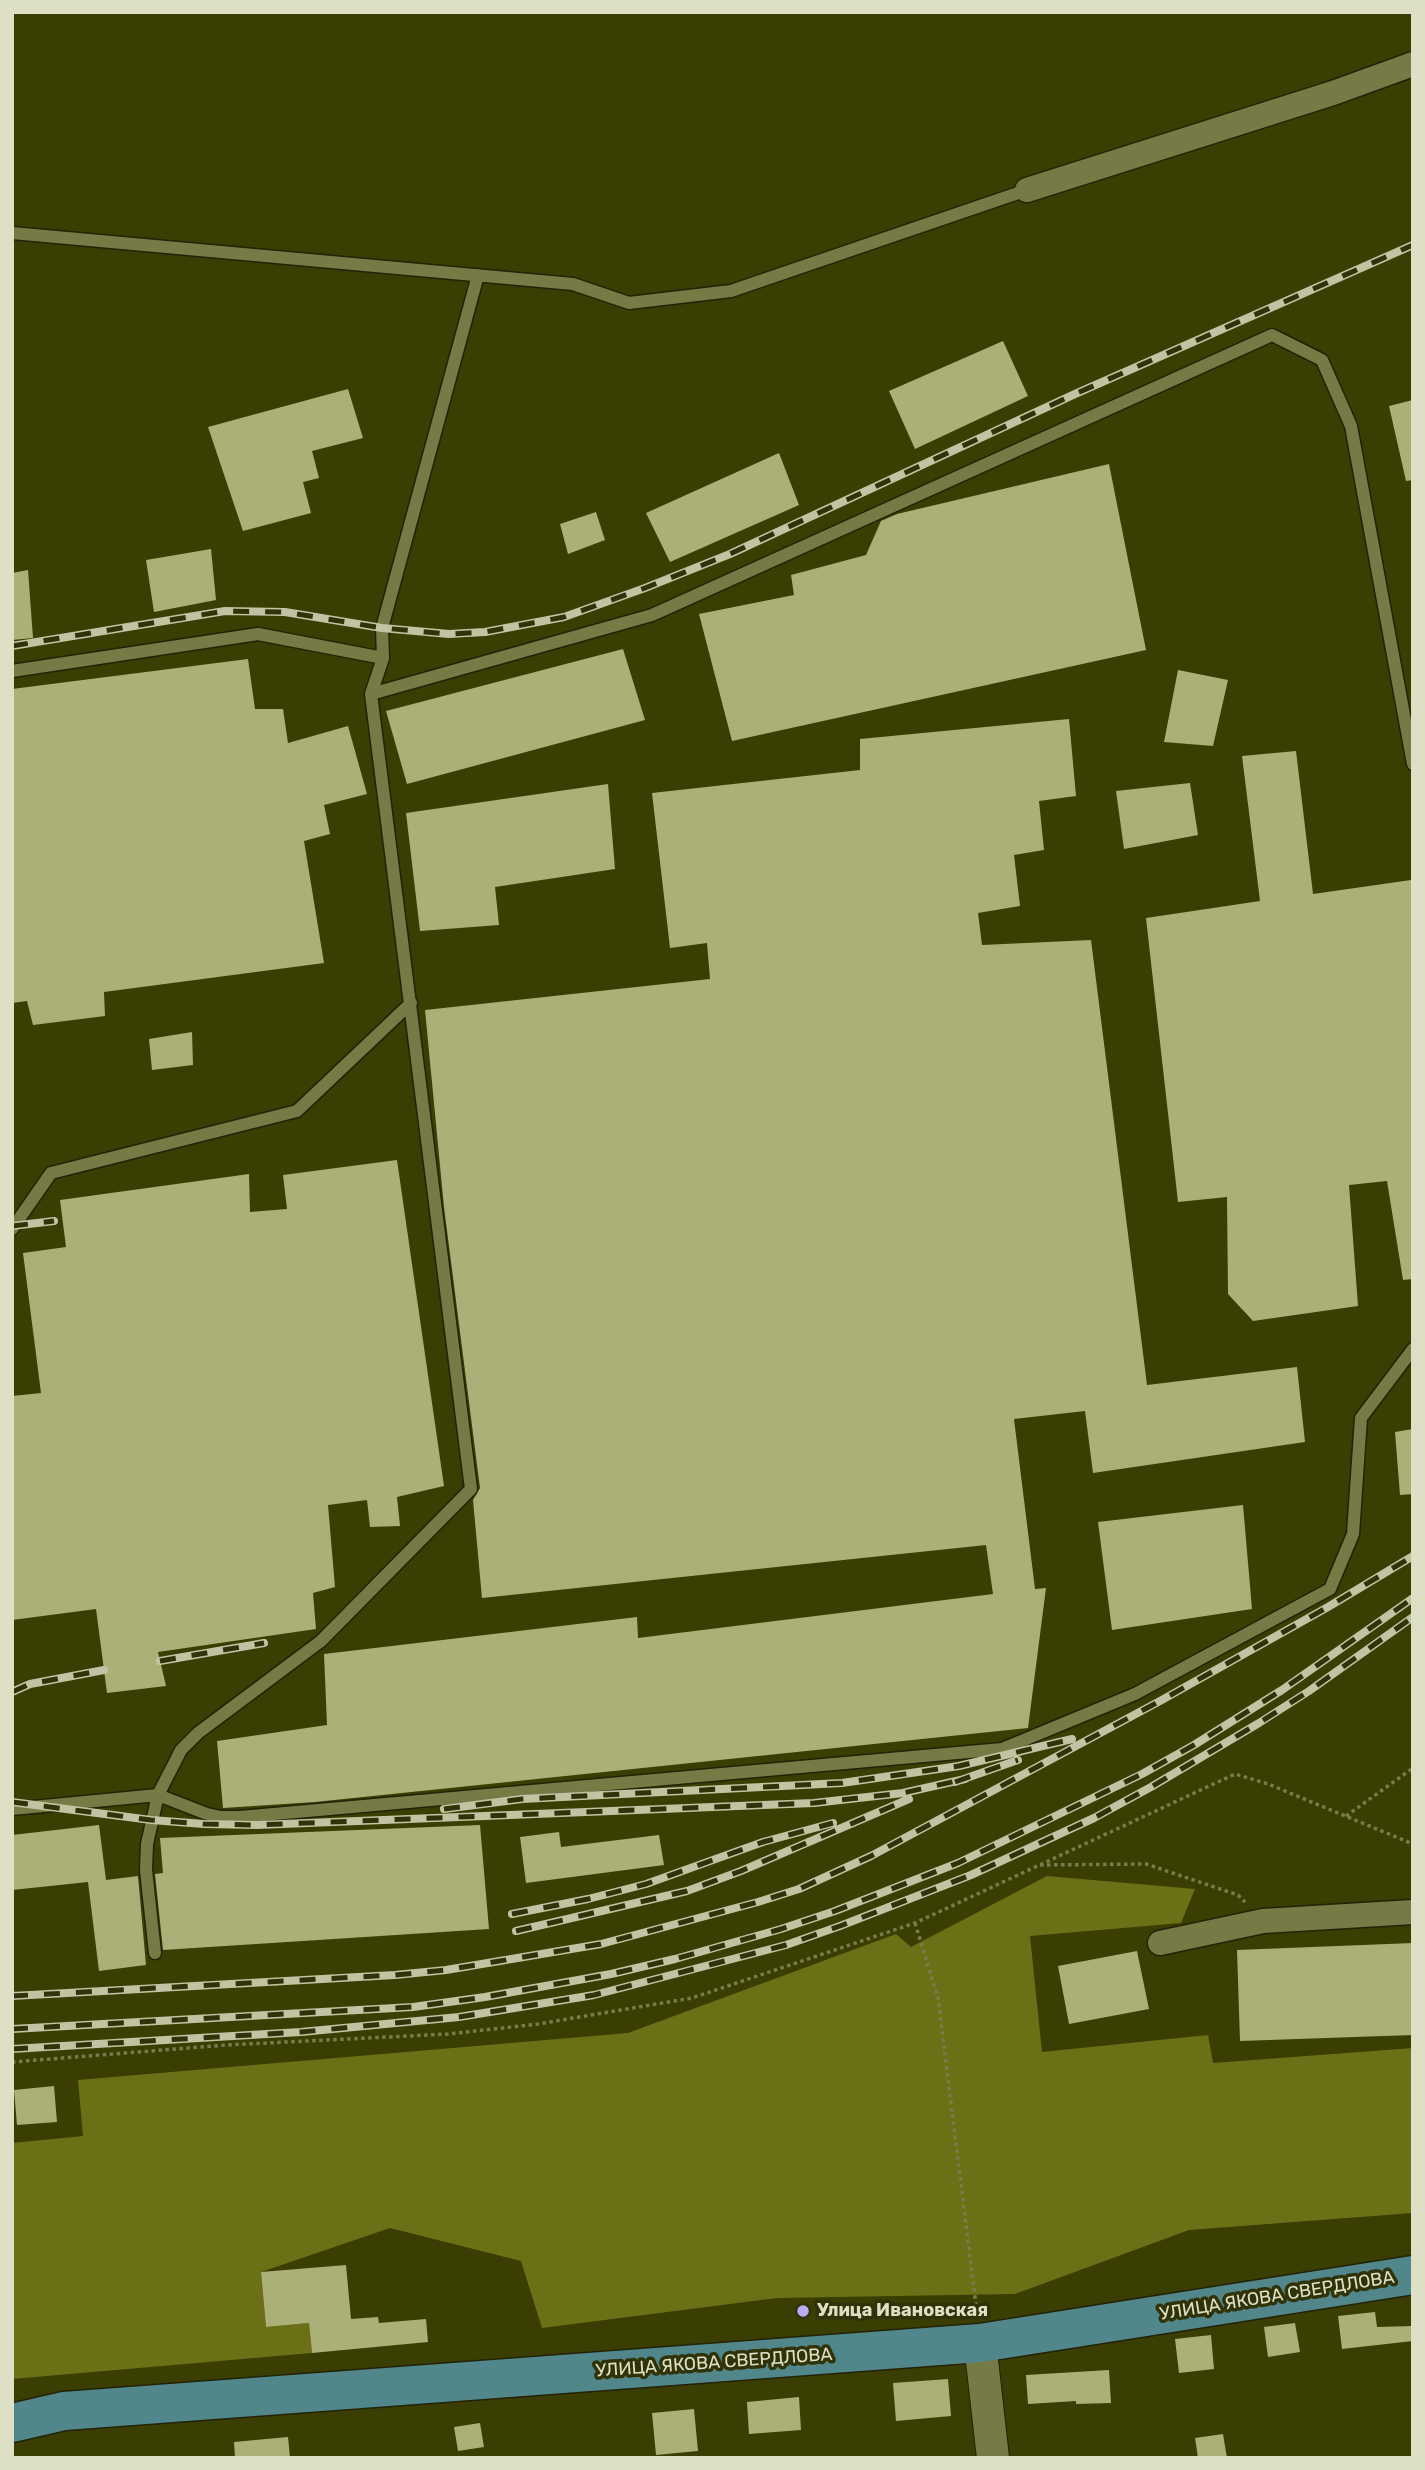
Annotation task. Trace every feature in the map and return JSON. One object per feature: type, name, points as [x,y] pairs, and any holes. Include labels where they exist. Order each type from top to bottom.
[{"type":"main road","name":"УЛИЦА ЯКОВА СВЕРДЛОВА","points":[[12,2423],[64,2411],[979,2343],[1413,2274]]},
{"type":"street","points":[[1027,190],[1333,93],[1413,64]]},
{"type":"street","points":[[1160,1943],[1264,1921],[1413,1912]]},
{"type":"street","points":[[979,2343],[993,2458]]},
{"type":"lane","points":[[12,233],[573,284],[629,303],[731,291],[1027,190]]},
{"type":"lane","points":[[155,1953],[146,1870],[149,1832],[158,1795],[181,1750],[198,1733],[321,1641],[471,1489],[371,694],[383,659],[382,628],[478,275]]},
{"type":"lane","points":[[371,694],[652,615],[1272,335],[1322,360],[1351,426],[1413,764]]},
{"type":"lane","points":[[12,671],[258,634],[383,659]]},
{"type":"lane","points":[[12,1229],[51,1173],[297,1111],[411,1003]]},
{"type":"lane","points":[[12,1809],[158,1795],[207,1814],[240,1817],[1002,1749],[1135,1694],[1330,1589],[1353,1534],[1361,1418],[1413,1349]]},
{"type":"path","points":[[1346,1817],[1413,1768]]},
{"type":"path","points":[[12,2062],[226,2045],[448,2034],[550,2023],[692,1998],[915,1923],[1235,1774],[1268,1784],[1413,1844]]},
{"type":"path","points":[[1039,1865],[1146,1864],[1238,1895],[1264,1921]]},
{"type":"path","points":[[915,1923],[938,1998],[976,2305]]},
{"type":"shaded area","points":[[1047,1876],[1195,1889],[1181,1923],[1030,1936],[1042,2052],[1208,2035],[1213,2063],[1413,2048],[1413,2213],[1189,2230],[1015,2294],[777,2298],[542,2328],[521,2261],[390,2228],[261,2272],[266,2327],[309,2323],[312,2353],[12,2379],[12,2143],[83,2136],[78,2080],[628,2033],[896,1934],[911,1947]]},
{"type":"building","points":[[1003,341],[1028,396],[915,449],[889,391]]},
{"type":"building","points":[[348,389],[363,438],[312,451],[319,478],[303,482],[311,513],[243,531],[208,427]]},
{"type":"building","points":[[1413,400],[1413,480],[1406,481],[1389,406]]},
{"type":"building","points":[[779,453],[799,505],[670,562],[646,513]]},
{"type":"building","points":[[1109,464],[1146,650],[732,741],[699,614],[794,595],[791,575],[866,555],[881,521],[897,514]]},
{"type":"building","points":[[596,512],[605,540],[568,554],[560,524]]},
{"type":"building","points":[[211,549],[216,600],[154,612],[146,560]]},
{"type":"building","points":[[28,570],[33,638],[12,640],[12,573]]},
{"type":"building","points":[[623,649],[645,720],[407,784],[386,711]]},
{"type":"building","points":[[248,659],[255,709],[283,709],[288,743],[348,726],[367,794],[324,805],[330,834],[304,841],[324,963],[104,992],[105,1016],[33,1025],[27,1001],[12,1003],[12,689]]},
{"type":"building","points":[[1178,670],[1228,680],[1213,746],[1164,742]]},
{"type":"building","points":[[1069,719],[1076,796],[1039,801],[1044,850],[1014,855],[1020,906],[978,913],[982,945],[1091,940],[1147,1385],[1297,1367],[1305,1442],[1093,1473],[1085,1411],[1014,1419],[1035,1589],[1046,1588],[1028,1728],[315,1802],[223,1808],[217,1741],[327,1725],[324,1654],[637,1617],[638,1638],[993,1594],[986,1545],[482,1598],[473,1500],[480,1488],[444,1207],[425,1010],[710,979],[707,943],[670,948],[652,793],[860,770],[860,739]]},
{"type":"building","points":[[1296,751],[1313,894],[1411,880],[1413,1279],[1403,1280],[1387,1181],[1349,1185],[1358,1306],[1253,1321],[1228,1294],[1227,1197],[1178,1202],[1146,918],[1260,901],[1242,756]]},
{"type":"building","points":[[1190,783],[1198,835],[1124,849],[1116,791]]},
{"type":"building","points":[[608,784],[615,869],[495,887],[499,925],[420,931],[406,813]]},
{"type":"building","points":[[192,1032],[193,1065],[152,1070],[149,1039]]},
{"type":"building","points":[[397,1160],[444,1486],[397,1497],[400,1526],[370,1527],[367,1500],[328,1505],[335,1587],[313,1593],[316,1629],[158,1652],[166,1686],[107,1693],[96,1609],[12,1620],[12,1396],[41,1393],[23,1253],[66,1247],[60,1200],[249,1174],[250,1212],[287,1209],[283,1175]]},
{"type":"building","points":[[1413,1429],[1413,1494],[1400,1495],[1395,1432]]},
{"type":"building","points":[[1243,1505],[1252,1609],[1112,1630],[1098,1522]]},
{"type":"building","points":[[99,1825],[106,1880],[138,1876],[146,1965],[99,1971],[88,1882],[12,1890],[12,1835]]},
{"type":"building","points":[[480,1825],[489,1929],[163,1950],[155,1874],[163,1873],[160,1838]]},
{"type":"building","points":[[559,1832],[561,1847],[659,1835],[664,1865],[526,1883],[520,1837]]},
{"type":"building","points":[[1413,1943],[1413,2035],[1240,2041],[1237,1950]]},
{"type":"building","points":[[1137,1951],[1149,2009],[1069,2024],[1058,1966]]},
{"type":"building","points":[[54,2086],[57,2122],[17,2125],[14,2090]]},
{"type":"building","points":[[346,2265],[351,2319],[378,2317],[379,2323],[426,2319],[428,2342],[312,2353],[309,2323],[266,2327],[261,2272]]},
{"type":"building","points":[[1375,2312],[1377,2327],[1413,2326],[1413,2341],[1342,2349],[1338,2316]]},
{"type":"building","points":[[1295,2323],[1300,2352],[1268,2357],[1264,2327]]},
{"type":"building","points":[[1211,2335],[1214,2369],[1179,2373],[1175,2339]]},
{"type":"building","points":[[1109,2370],[1111,2403],[1076,2404],[1076,2401],[1028,2404],[1026,2375]]},
{"type":"building","points":[[948,2379],[951,2416],[896,2421],[893,2383]]},
{"type":"building","points":[[799,2397],[801,2430],[749,2434],[747,2402]]},
{"type":"building","points":[[694,2409],[698,2451],[656,2455],[652,2413]]},
{"type":"building","points":[[480,2423],[484,2447],[458,2451],[454,2427]]},
{"type":"building","points":[[1223,2434],[1227,2458],[1198,2458],[1195,2438]]},
{"type":"building","points":[[288,2437],[290,2458],[235,2458],[234,2442]]},
{"type":"railway","points":[[12,646],[225,611],[285,612],[382,628],[449,634],[485,632],[564,617],[730,554],[1075,394],[1413,245]]},
{"type":"railway","points":[[12,1226],[54,1221]]},
{"type":"railway","points":[[12,1996],[446,1970],[601,1944],[758,1902],[799,1889],[871,1856],[1160,1701],[1413,1556]]},
{"type":"railway","points":[[12,2029],[413,2007],[611,1974],[781,1929],[958,1863],[1142,1774],[1282,1690],[1413,1598]]},
{"type":"railway","points":[[12,2049],[301,2032],[459,2017],[594,1995],[786,1945],[971,1875],[1094,1818],[1259,1723],[1413,1617]]},
{"type":"railway","points":[[160,1661],[264,1643]]},
{"type":"railway","points":[[12,1692],[30,1684],[104,1670]]},
{"type":"railway","points":[[444,1809],[522,1799],[842,1783],[959,1766],[1072,1739]]},
{"type":"railway","points":[[955,1782],[1018,1760]]},
{"type":"railway","points":[[12,1802],[151,1820],[257,1825],[814,1803],[903,1793],[965,1779]]},
{"type":"railway","points":[[516,1931],[687,1891],[741,1871],[909,1799]]},
{"type":"railway","points":[[512,1914],[646,1884],[763,1842],[833,1823]]},
{"type":"place","name":"Улица Ивановская","points":[[803,2311]]}]
